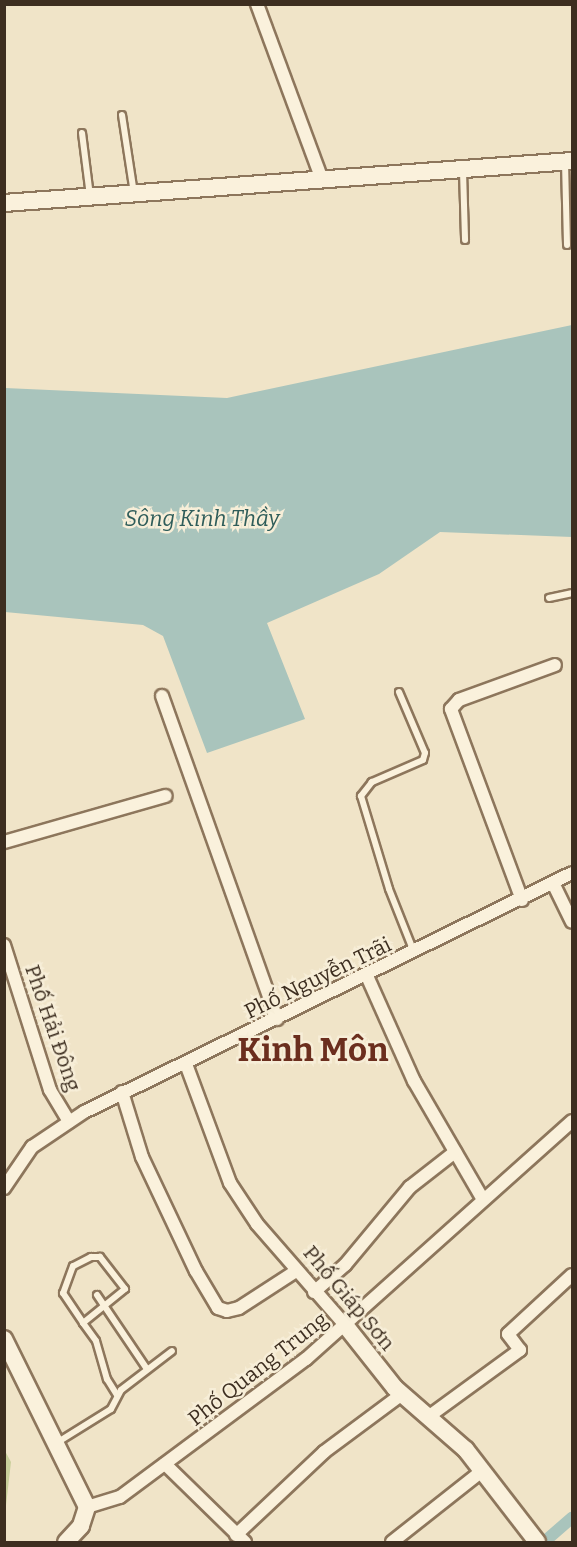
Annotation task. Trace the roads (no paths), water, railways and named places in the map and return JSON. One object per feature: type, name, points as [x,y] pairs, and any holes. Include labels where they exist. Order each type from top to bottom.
[{"type":"street","points":[[257,4],[322,180]]},
{"type":"street","points":[[4,203],[569,161]]},
{"type":"street","points":[[522,900],[451,709],[459,700],[555,665]]},
{"type":"street","points":[[162,696],[278,1019]]},
{"type":"street","points":[[4,842],[166,796]]},
{"type":"street","name":"Phố Nguyễn Trãi","points":[[4,1188],[32,1147],[69,1122],[122,1092],[186,1064],[573,873]]},
{"type":"street","points":[[553,883],[573,922]]},
{"type":"street","name":"Phố Hải Đông","points":[[4,945],[10,981],[50,1090],[69,1122]]},
{"type":"street","points":[[367,976],[414,1081],[482,1198]]},
{"type":"street","name":"Phố Giáp Sơn","points":[[186,1064],[230,1183],[296,1271],[345,1325],[402,1394],[466,1450],[537,1542]]},
{"type":"street","points":[[122,1092],[141,1157],[196,1271],[218,1308],[227,1311],[239,1308],[296,1271]]},
{"type":"street","name":"Phố Quang Trung","points":[[87,1507],[120,1497],[229,1419],[345,1325],[482,1198],[573,1121]]},
{"type":"street","points":[[314,1292],[345,1265],[410,1187],[454,1152]]},
{"type":"street","points":[[428,1417],[520,1350],[508,1334],[573,1275]]},
{"type":"street","points":[[4,1339],[87,1507],[81,1526],[66,1542]]},
{"type":"street","points":[[165,1464],[241,1539],[324,1452],[402,1394]]},
{"type":"street","points":[[392,1542],[482,1471]]},
{"type":"lane","points":[[122,116],[134,194]]},
{"type":"lane","points":[[82,133],[90,197]]},
{"type":"lane","points":[[567,245],[569,161]]},
{"type":"lane","points":[[463,170],[465,240]]},
{"type":"lane","points":[[549,598],[573,593]]},
{"type":"lane","points":[[399,692],[425,753],[423,760],[372,782],[361,796],[389,889],[414,952]]},
{"type":"lane","points":[[83,1323],[122,1294],[125,1287],[106,1259],[81,1260],[68,1274],[63,1293],[83,1323],[96,1341],[107,1379],[117,1395]]},
{"type":"lane","points":[[97,1295],[147,1369]]},
{"type":"lane","points":[[55,1444],[111,1409],[117,1395],[147,1369],[172,1352]]},
{"type":"water","name":"Sông Kinh Thầy","points":[[572,325],[572,537],[440,532],[379,574],[267,623],[305,719],[207,753],[163,636],[143,625],[5,612],[5,388],[227,398]]},
{"type":"waterway","points":[[544,1542],[572,1518]]},
{"type":"district","name":"Kinh Môn","points":[[313,1051]]}]
